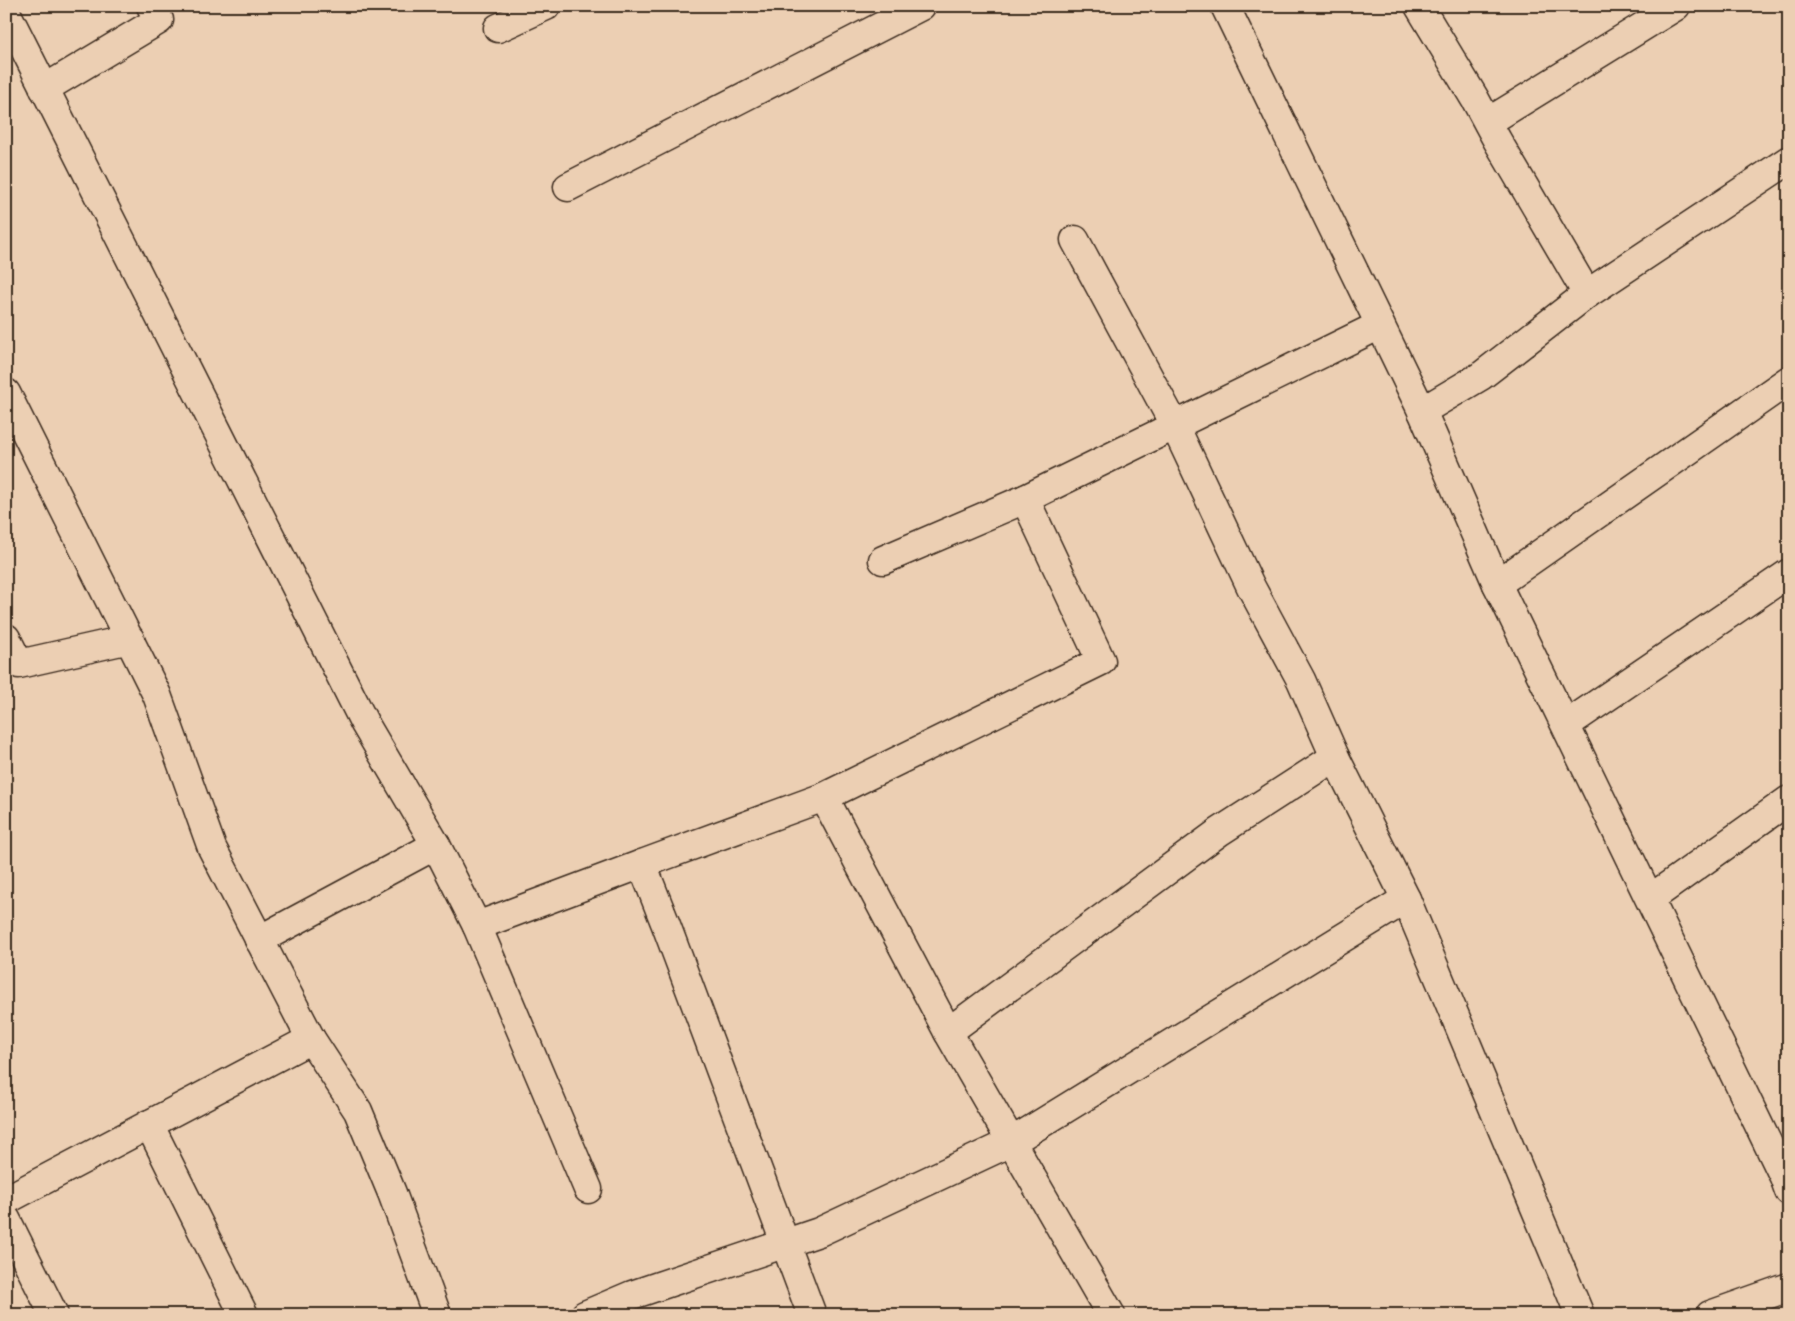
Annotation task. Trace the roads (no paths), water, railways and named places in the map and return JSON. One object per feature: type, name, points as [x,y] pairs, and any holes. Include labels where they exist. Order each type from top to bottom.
[{"type":"street","points":[[44,89],[159,20],[151,6]]},
{"type":"street","points":[[498,28],[546,6]]},
{"type":"street","points":[[568,187],[921,6]]},
{"type":"street","points":[[1225,6],[1422,411],[1498,584],[1784,1177],[1789,1191]]},
{"type":"street","points":[[1419,6],[1587,294]]},
{"type":"street","points":[[1488,122],[1676,6]]},
{"type":"street","points":[[6,12],[365,724],[436,844],[477,926],[588,1190]]},
{"type":"street","points":[[1422,411],[1481,376],[1587,294],[1789,160]]},
{"type":"street","points":[[1075,240],[1175,426],[1251,587],[1302,680],[1335,757],[1406,899],[1580,1315]]},
{"type":"street","points":[[884,560],[1025,499],[1380,325]]},
{"type":"street","points":[[1498,584],[1789,380]]},
{"type":"street","points":[[6,393],[157,695],[212,848],[311,1039],[358,1111],[392,1193],[438,1315]]},
{"type":"street","points":[[477,926],[824,797],[1101,661],[1025,499]]},
{"type":"street","points":[[1566,725],[1789,574]]},
{"type":"street","points":[[6,638],[19,664],[130,639]]},
{"type":"street","points":[[948,1032],[1220,832],[1335,757]]},
{"type":"street","points":[[824,797],[948,1032],[1011,1142],[1103,1312]]},
{"type":"street","points":[[1650,899],[1789,800]]},
{"type":"street","points":[[259,940],[436,844]]},
{"type":"street","points":[[642,864],[812,1315]]},
{"type":"street","points":[[585,1315],[632,1295],[819,1232],[1011,1142],[1406,899]]},
{"type":"street","points":[[6,1200],[311,1039]]},
{"type":"street","points":[[149,1124],[244,1315]]},
{"type":"street","points":[[6,1219],[54,1315]]},
{"type":"street","points":[[1710,1315],[1789,1287]]}]
